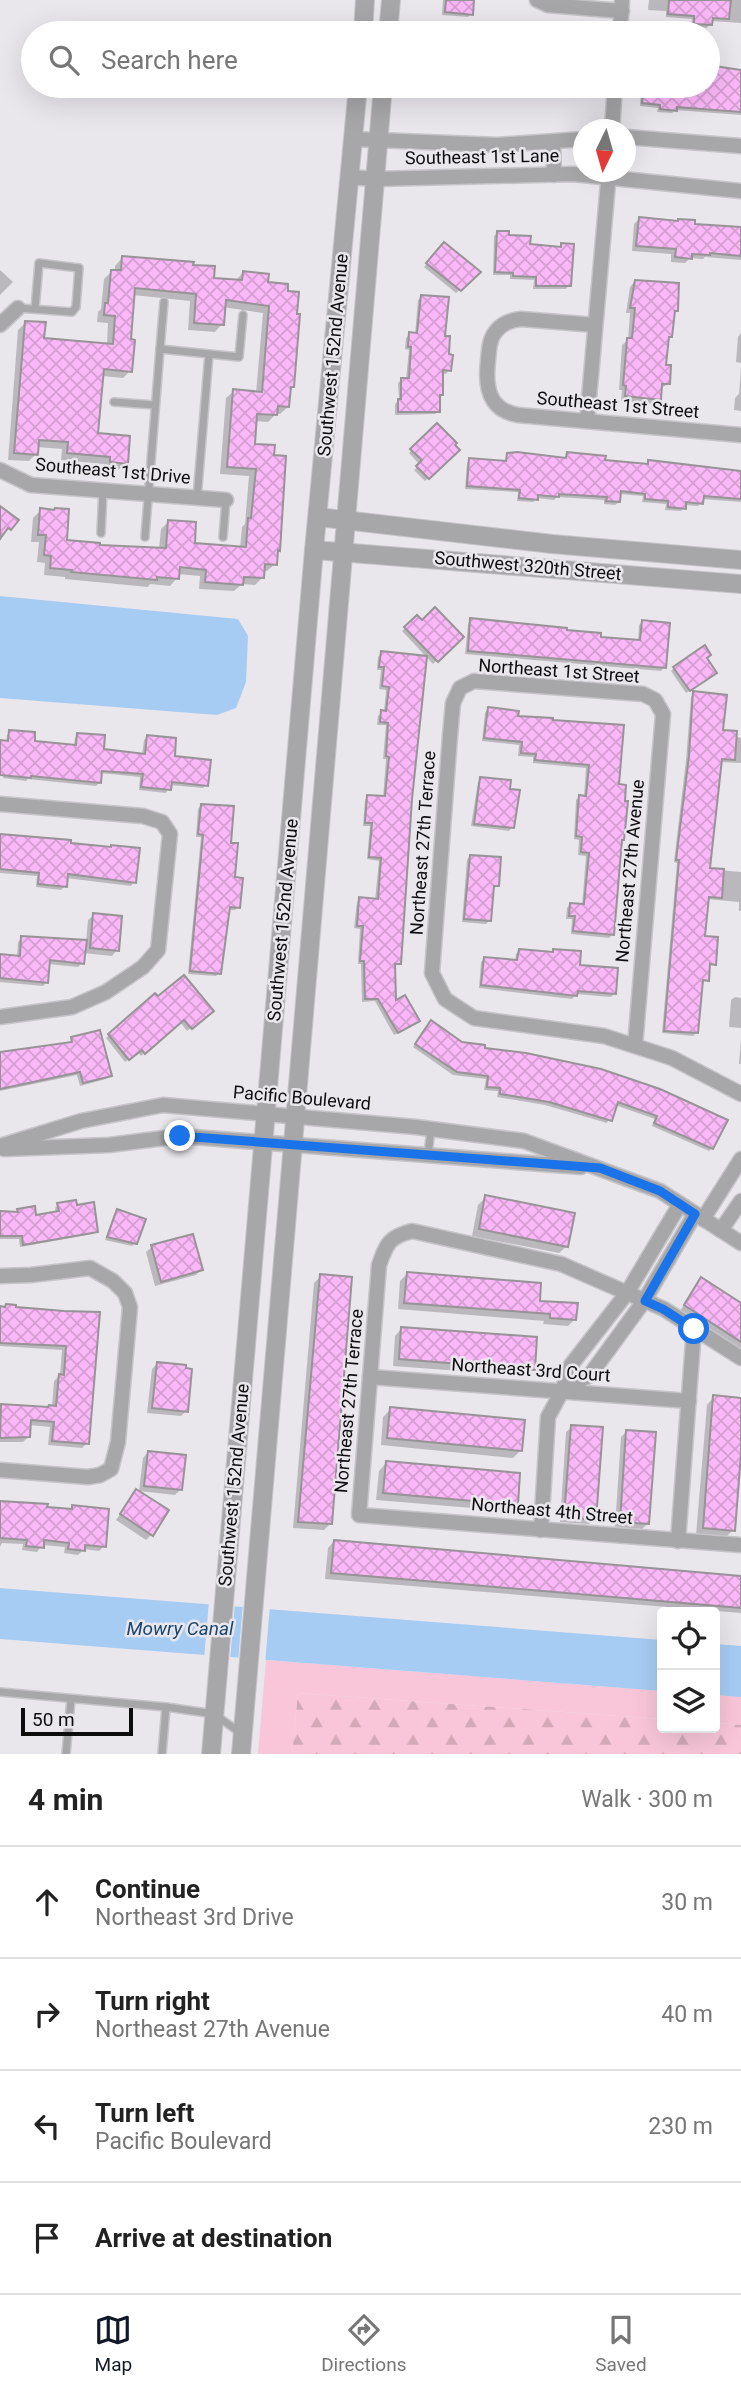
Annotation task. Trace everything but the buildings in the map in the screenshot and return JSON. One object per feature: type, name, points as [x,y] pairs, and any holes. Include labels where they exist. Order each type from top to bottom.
[{"type":"street","points":[[364,21],[365,0]]},
{"type":"street","points":[[389,21],[391,0]]},
{"type":"street","points":[[537,0],[548,5],[622,5]]},
{"type":"street","name":"Southwest 152nd Avenue","points":[[211,1754],[314,550],[357,98]]},
{"type":"street","name":"Southwest 152nd Avenue","points":[[241,1754],[382,98]]},
{"type":"street","points":[[613,119],[614,98]]},
{"type":"street","points":[[636,138],[741,146]]},
{"type":"street","name":"Southeast 1st Lane","points":[[353,139],[497,145],[573,140]]},
{"type":"street","points":[[553,142],[554,175]]},
{"type":"street","name":"Southeast 1st Lane","points":[[349,177],[375,179],[573,174]]},
{"type":"street","name":"Southeast 1st Lane","points":[[636,178],[741,191]]},
{"type":"street","points":[[587,421],[607,182]]},
{"type":"street","points":[[0,324],[18,308]]},
{"type":"street","name":"Southeast 1st Street","points":[[595,325],[521,318],[509,321],[496,330],[491,341],[486,377],[487,389],[495,404],[511,414],[741,435]]},
{"type":"street","name":"Southeast 1st Drive","points":[[0,470],[31,485],[226,500]]},
{"type":"street","name":"Southwest 320th Street","points":[[318,517],[552,544],[741,560]]},
{"type":"street","name":"Southwest 320th Street","points":[[314,550],[741,584]]},
{"type":"street","name":"Northeast 1st Street","points":[[460,688],[474,681],[643,694],[655,700]]},
{"type":"street","name":"Northeast 27th Terrace","points":[[460,688],[453,703],[432,973],[445,999],[474,1018],[604,1036],[635,1046]]},
{"type":"street","name":"Northeast 27th Avenue","points":[[635,1046],[663,714],[655,700]]},
{"type":"street","points":[[0,804],[143,816],[162,822],[170,834],[158,950],[143,967],[106,992],[72,1007],[0,1017]]},
{"type":"street","points":[[635,1046],[672,1058],[741,1094]]},
{"type":"street","name":"Pacific Boulevard","points":[[0,1148],[81,1121],[163,1105],[430,1129],[524,1141],[660,1191],[741,1243]]},
{"type":"street","name":"Pacific Boulevard","points":[[0,1148],[108,1145],[180,1136],[600,1168]]},
{"type":"street","points":[[562,1391],[590,1375],[645,1301],[699,1216],[741,1159]]},
{"type":"street","points":[[721,1230],[741,1201]]},
{"type":"street","points":[[541,1530],[548,1417],[562,1391],[571,1365],[627,1293],[680,1203]]},
{"type":"street","name":"Northeast 27th Terrace","points":[[359,1515],[379,1265],[385,1249],[395,1236],[412,1231],[561,1264],[627,1293]]},
{"type":"street","points":[[0,1276],[90,1268],[113,1281],[125,1293],[130,1307],[118,1443],[111,1469],[88,1477],[0,1470]]},
{"type":"street","points":[[627,1293],[663,1309],[741,1358]]},
{"type":"street","points":[[678,1541],[694,1329]]},
{"type":"street","name":"Northeast 3rd Court","points":[[370,1377],[689,1401]]},
{"type":"street","name":"Northeast 4th Street","points":[[359,1515],[741,1545]]},
{"type":"lane","points":[[18,308],[69,313],[75,310],[79,268],[39,263],[35,309]]},
{"type":"lane","points":[[145,537],[164,302]]},
{"type":"lane","points":[[160,349],[239,357],[243,316]]},
{"type":"lane","points":[[197,498],[209,354]]},
{"type":"lane","points":[[114,402],[154,405]]},
{"type":"lane","points":[[101,533],[103,490]]},
{"type":"lane","points":[[223,537],[226,500]]},
{"type":"lane","points":[[428,1155],[430,1129]]},
{"type":"lane","points":[[0,1692],[214,1714],[243,1734]]},
{"type":"lane","points":[[66,1754],[71,1699]]},
{"type":"lane","points":[[162,1754],[166,1707]]},
{"type":"green space","points":[[266,1660],[657,1691],[657,1719],[298,1693],[292,1754],[258,1754]]},
{"type":"green space","points":[[298,1693],[657,1719],[657,1733],[720,1733],[720,1723],[741,1725],[741,1754],[292,1754]]},
{"type":"green space","points":[[720,1695],[741,1697],[741,1725],[720,1723]]},
{"type":"water","points":[[0,596],[238,619],[248,636],[246,682],[236,708],[217,715],[0,698]]},
{"type":"water","name":"Mowry Canal","points":[[0,1588],[657,1640],[657,1691],[0,1639]]},
{"type":"water","points":[[720,1644],[741,1646],[741,1697],[720,1695]]},
{"type":"pier","points":[[209,1601],[235,1603],[230,1661],[204,1659]]},
{"type":"pier","points":[[243,1603],[270,1605],[265,1664],[238,1662]]},
{"type":"route","points":[[180,1136],[600,1168],[660,1191],[695,1214],[645,1301],[694,1329]]}]
